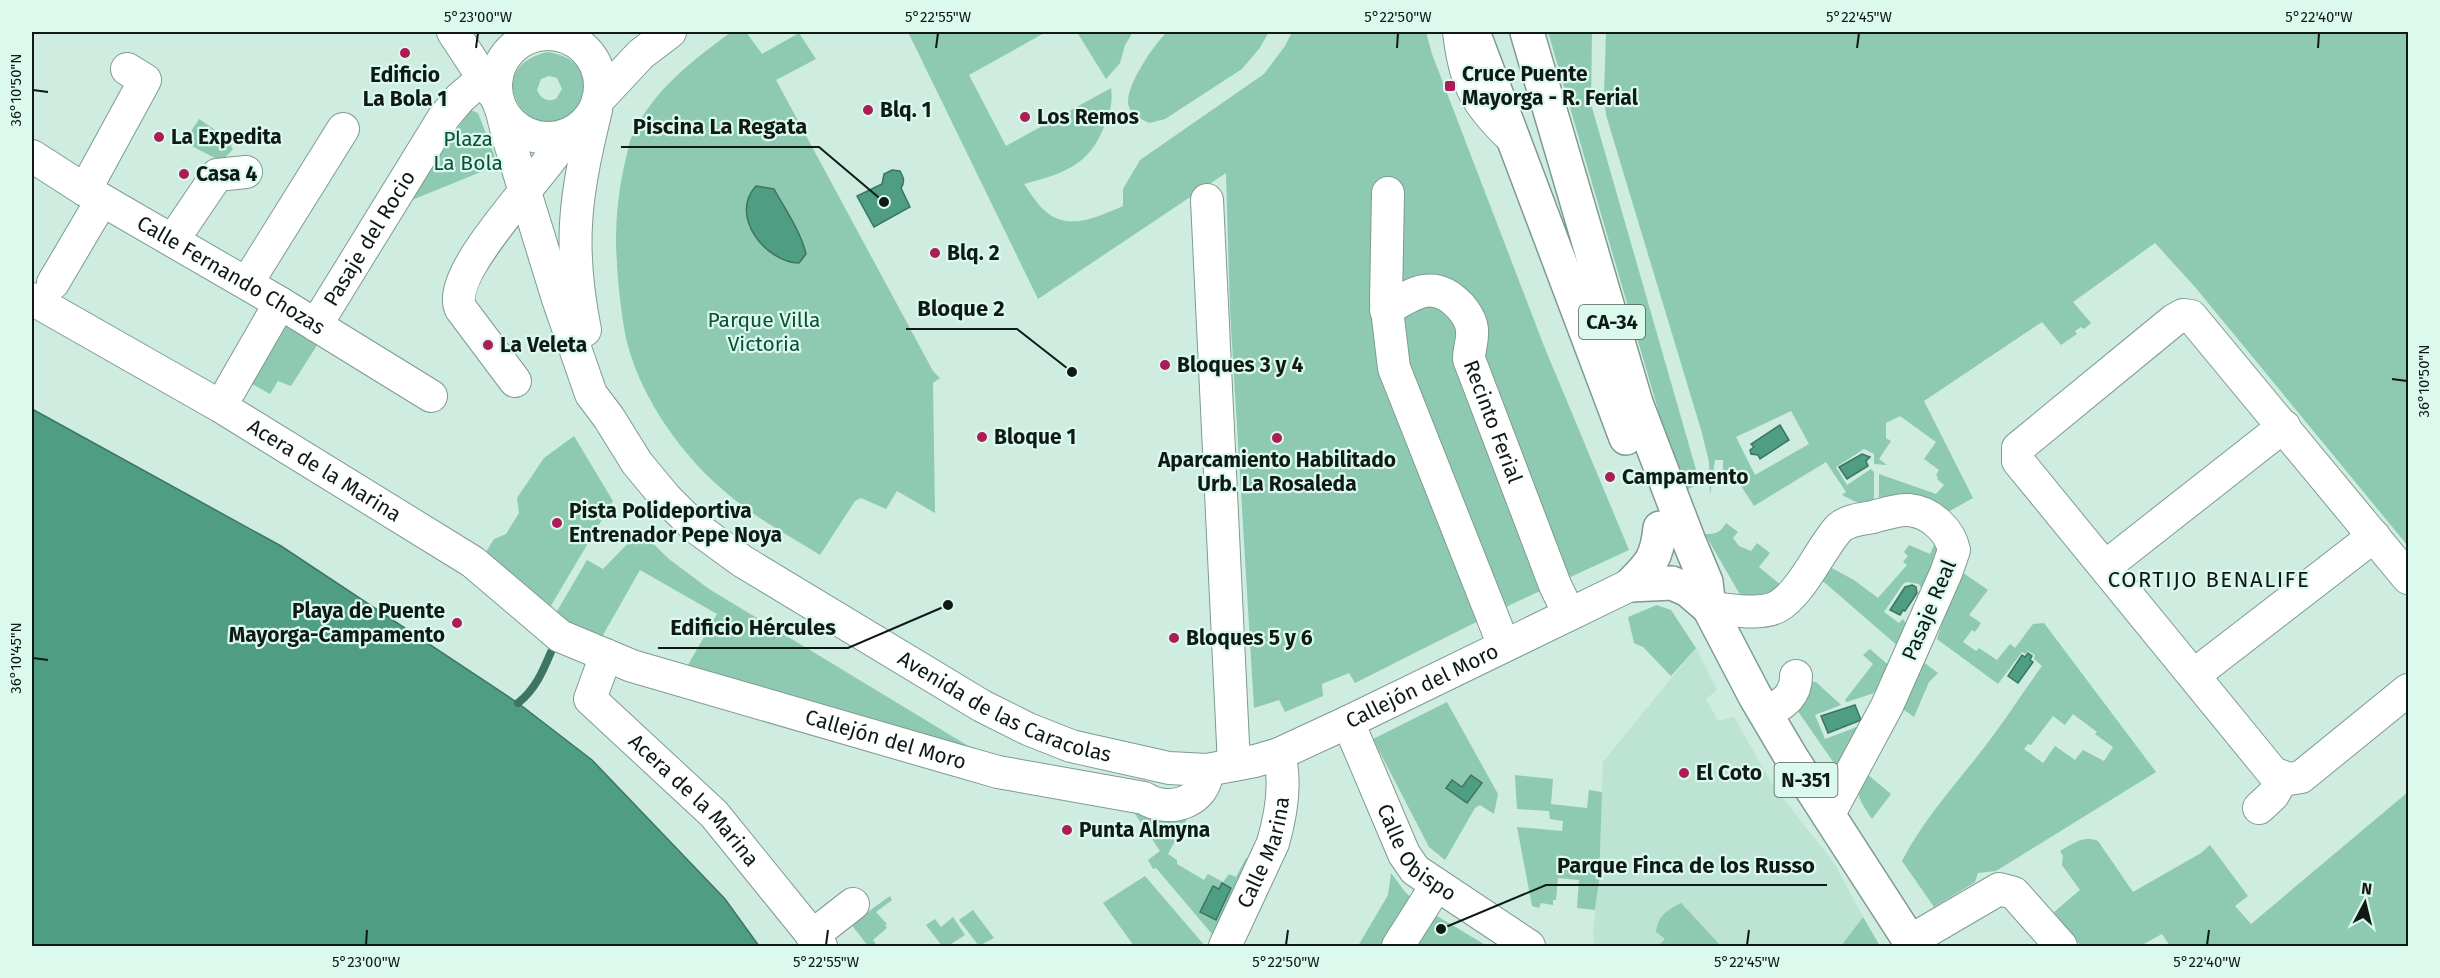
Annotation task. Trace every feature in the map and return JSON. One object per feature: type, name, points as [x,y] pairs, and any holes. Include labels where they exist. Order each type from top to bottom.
[{"type":"highway","name":"CA-34","points":[[1473,32],[1660,528],[1699,599]]},
{"type":"highway","name":"CA-34","points":[[1527,32],[1636,403],[1706,582],[1699,599]]},
{"type":"highway","points":[[1630,585],[1652,564],[1657,553],[1660,528]]},
{"type":"highway","points":[[1630,585],[1672,583],[1699,599]]},
{"type":"highway","name":"N-351","points":[[1699,599],[1766,714],[1912,944]]},
{"type":"street","points":[[453,32],[495,92],[510,122],[528,134],[550,138],[566,136]]},
{"type":"street","points":[[495,92],[507,54],[520,42],[537,35],[604,32]]},
{"type":"street","points":[[1460,32],[1468,78],[1478,99],[1493,120],[1512,138]]},
{"type":"street","points":[[559,35],[586,49],[595,63],[600,79],[597,103]]},
{"type":"street","points":[[515,381],[461,309],[458,295],[463,281],[494,229],[566,136],[589,119],[597,103],[659,39]]},
{"type":"street","points":[[42,291],[94,195],[146,78]]},
{"type":"street","name":"Pasaje del Rocio","points":[[315,325],[423,151],[460,98],[495,92]]},
{"type":"street","name":"Avenida de las Caracolas","points":[[495,92],[558,299],[591,394],[609,417],[637,463],[666,498],[694,526],[742,561],[982,706],[1071,746],[1168,768]]},
{"type":"street","name":"Avenida de las Caracolas","points":[[597,103],[588,142],[576,222],[576,256],[578,293],[587,342],[609,417]]},
{"type":"street","points":[[247,283],[343,129]]},
{"type":"street","name":"Calle Fernando Chozas","points":[[32,156],[94,195],[247,283],[431,396]]},
{"type":"street","points":[[173,240],[217,175],[246,172]]},
{"type":"street","points":[[1388,193],[1386,310],[1394,368],[1504,646]]},
{"type":"street","points":[[1207,200],[1220,768]]},
{"type":"street","name":"Recinto Ferial","points":[[1386,310],[1421,291],[1436,290],[1450,297],[1468,317],[1473,330],[1469,359],[1555,585],[1569,614]]},
{"type":"street","name":"Acera de la Marina","points":[[42,291],[220,406],[473,562],[560,636],[619,660],[590,699],[714,814],[816,941]]},
{"type":"street","points":[[230,390],[280,303]]},
{"type":"street","points":[[2409,578],[2194,318],[2183,315],[2174,320],[2026,440],[2017,450],[2018,461],[2273,773],[2283,778],[2301,777],[2409,690]]},
{"type":"street","points":[[2106,566],[2284,426]]},
{"type":"street","name":"Pasaje Real","points":[[1699,599],[1759,611],[1778,606],[1786,600],[1839,528],[1853,521],[1908,510],[1934,521],[1948,533],[1954,550],[1946,573],[1887,706],[1829,814]]},
{"type":"street","points":[[2194,675],[2374,536]]},
{"type":"street","name":"Callejón del Moro","points":[[1168,768],[1220,768],[1279,754],[1630,585]]},
{"type":"street","name":"Callejón del Moro","points":[[619,660],[998,772],[1144,798],[1167,805],[1190,800],[1204,787],[1207,779],[1220,768]]},
{"type":"street","points":[[1766,714],[1792,694],[1796,685],[1796,676]]},
{"type":"street","name":"Calle Obispo","points":[[1348,722],[1404,854],[1415,870],[1529,946]]},
{"type":"street","name":"Calle Marina","points":[[1225,946],[1273,843],[1278,827],[1283,776],[1279,754]]},
{"type":"street","points":[[1144,798],[1161,795],[1164,792],[1168,768]]},
{"type":"street","points":[[2259,808],[2273,795],[2283,778]]},
{"type":"street","points":[[1398,946],[1436,886]]},
{"type":"street","points":[[1912,944],[1999,889],[2014,893],[2061,946]]},
{"type":"street","points":[[816,941],[853,904]]},
{"type":"shaded area","points":[[892,170],[901,173],[903,182],[901,188],[910,207],[874,227],[857,196],[882,184],[884,174]]},
{"type":"shaded area","points":[[756,186],[774,189],[792,221],[806,254],[799,263],[787,261],[775,255],[755,236],[746,211],[748,198]]},
{"type":"shaded area","points":[[32,409],[281,546],[518,703],[592,760],[725,899],[759,946],[32,946]]},
{"type":"shaded area","points":[[1780,425],[1789,440],[1760,459],[1758,455],[1751,454],[1750,450],[1754,447],[1751,444]]},
{"type":"shaded area","points":[[1862,454],[1870,457],[1866,461],[1868,466],[1847,479],[1839,467]]},
{"type":"shaded area","points":[[1912,585],[1916,587],[1917,593],[1905,611],[1903,610],[1900,615],[1890,610],[1905,587]]},
{"type":"shaded area","name":"El Coto","points":[[1696,648],[1717,690],[1706,699],[1718,721],[1734,717],[1772,784],[1834,863],[1863,917],[1841,946],[1595,946],[1593,932],[1599,881],[1603,762]]},
{"type":"shaded area","points":[[2028,653],[2032,656],[2030,660],[2033,662],[2018,683],[2008,676],[2022,655],[2025,657]]},
{"type":"shaded area","points":[[1855,705],[1861,720],[1828,733],[1821,716]]},
{"type":"shaded area","points":[[1471,775],[1482,783],[1467,803],[1446,788],[1452,780],[1462,787]]},
{"type":"shaded area","points":[[1222,883],[1231,888],[1216,920],[1200,912],[1213,886],[1219,889]]},
{"type":"green space","name":"Parque Villa Victoria","points":[[731,32],[746,32],[762,54],[799,33],[816,59],[776,80],[933,371],[940,378],[933,383],[935,513],[897,491],[886,509],[861,498],[855,501],[820,555],[737,502],[712,480],[684,450],[648,396],[626,338],[620,302],[616,232],[620,190],[631,138],[651,104],[662,91],[702,54]]},
{"type":"green space","points":[[908,32],[1046,32],[969,75],[1006,146],[1111,88],[1108,115],[1092,150],[1074,166],[1024,184],[1036,201],[1053,217],[1073,221],[1093,218],[1123,206],[1123,189],[1140,160],[1264,74],[1285,46],[1292,32],[1426,32],[1432,54],[1544,346],[1629,550],[1510,605],[1355,683],[1349,673],[1322,684],[1323,696],[1285,712],[1279,700],[1254,708],[1230,310],[1226,173],[1038,299]]},
{"type":"green space","points":[[1077,32],[1133,32],[1125,45],[1120,63],[1106,79]]},
{"type":"green space","points":[[1167,32],[1269,32],[1259,49],[1242,69],[1165,119],[1149,123],[1133,115],[1128,104],[1129,94],[1143,64]]},
{"type":"green space","points":[[1548,32],[1592,32],[1591,104],[1697,473],[1697,485],[1686,490],[1680,485]]},
{"type":"green space","points":[[1606,32],[2408,32],[2408,546],[2195,287],[2155,243],[2073,302],[2091,323],[2084,329],[2081,327],[2075,331],[2077,334],[2061,345],[2042,322],[1924,401],[1973,498],[1948,512],[1879,505],[1879,474],[1936,494],[1944,485],[1937,479],[1936,475],[1939,470],[1924,459],[1936,442],[1900,416],[1886,423],[1886,438],[1891,441],[1879,459],[1887,465],[1874,464],[1874,454],[1864,449],[1836,467],[1847,485],[1871,469],[1874,472],[1874,506],[1860,504],[1842,495],[1846,492],[1826,462],[1754,506],[1734,475],[1723,474],[1723,460],[1715,460],[1710,495],[1709,462],[1702,433],[1606,115],[1604,96]],"holes":[[[1791,411],[1809,444],[1755,475],[1736,437]]]},
{"type":"green space","points":[[547,52],[566,58],[580,70],[586,86],[585,96],[580,106],[566,121],[549,124],[534,119],[521,108],[514,93],[514,77],[524,62]],"holes":[[[549,76],[557,78],[562,89],[556,99],[542,98],[537,90],[541,79]]]},
{"type":"green space","name":"Plaza La Bola","points":[[471,110],[478,113],[498,165],[402,204]]},
{"type":"green space","points":[[199,119],[233,142],[231,146],[233,149],[225,158],[213,162],[215,158],[184,142]]},
{"type":"green space","points":[[281,316],[321,339],[291,386],[278,381],[270,394],[245,380]]},
{"type":"green space","name":"Pista Polideportiva Entrenador Pepe Noya","points":[[574,436],[613,501],[546,614],[481,560],[494,539],[506,534],[519,513],[517,498],[544,458]]},
{"type":"green space","points":[[1726,523],[1738,532],[1733,538],[1739,546],[1751,551],[1757,543],[1770,553],[1759,567],[1787,590],[1752,599],[1739,593],[1705,534],[1717,532]]},
{"type":"green space","points":[[1941,530],[1945,536],[1930,591],[1921,588],[1919,584],[1907,582],[1903,584],[1884,612],[1899,623],[1903,619],[1912,631],[1899,647],[1817,576],[1826,565],[1854,580],[1878,598],[1907,565],[1903,562],[1908,556],[1904,552],[1909,545],[1930,554]]},
{"type":"green space","points":[[640,531],[669,559],[709,589],[970,747],[967,752],[688,665],[717,614],[640,570],[599,642],[553,618],[587,560],[603,569]]},
{"type":"green space","points":[[1959,570],[1988,590],[1969,615],[1981,623],[1975,632],[1972,630],[1963,642],[1976,651],[1979,648],[1997,660],[2010,644],[2015,648],[2033,624],[2044,623],[2156,772],[1996,871],[1978,873],[1975,882],[1934,907],[1902,861],[1929,817],[1991,739],[2042,666],[2034,659],[2035,655],[2028,651],[2025,654],[2022,652],[1998,684],[1937,639]],"holes":[[[2073,714],[2097,732],[2095,734],[2113,747],[2104,761],[2083,750],[2075,760],[2055,746],[2043,763],[2024,749],[2028,744],[2031,745],[2053,716],[2065,725]]]},
{"type":"green space","points":[[1657,605],[1671,610],[1696,648],[1671,676],[1643,647],[1634,643],[1628,617]]},
{"type":"green space","points":[[1870,649],[1895,671],[1888,685],[1880,681],[1874,693],[1847,702],[1845,700],[1873,664],[1863,655]]},
{"type":"green space","points":[[1922,661],[1938,673],[1929,682],[1914,717],[1900,707]]},
{"type":"green space","points":[[1801,681],[1816,682],[1841,705],[1815,715],[1825,739],[1862,725],[1843,776],[1795,707]]},
{"type":"green space","points":[[1447,702],[1498,794],[1494,814],[1480,805],[1475,808],[1445,860],[1429,847],[1373,739]]},
{"type":"green space","points":[[1861,769],[1891,794],[1872,819],[1859,796],[1858,784]]},
{"type":"green space","points":[[1515,775],[1553,779],[1551,804],[1587,808],[1589,790],[1602,792],[1599,881],[1595,910],[1577,908],[1579,880],[1558,878],[1556,900],[1553,900],[1553,905],[1541,903],[1539,908],[1532,906],[1517,827],[1562,831],[1563,821],[1550,819],[1549,811],[1517,809]]},
{"type":"green space","points":[[2408,792],[2408,946],[2170,946],[2162,934],[2140,946],[2081,946],[2054,912],[2080,890],[2062,865],[2063,856],[2060,851],[2078,841],[2093,839],[2098,841],[2133,892],[2201,853],[2210,845],[2248,896],[2235,906],[2251,924]]},
{"type":"green space","points":[[1133,811],[1190,813],[1168,854],[1177,860],[1177,864],[1204,880],[1208,874],[1223,882],[1229,874],[1236,877],[1246,858],[1255,862],[1222,933],[1214,929],[1212,934],[1156,868],[1153,869],[1148,860],[1160,851]]},
{"type":"green space","points":[[1391,873],[1406,893],[1416,901],[1392,946],[1358,946],[1388,895]]},
{"type":"green space","points":[[1145,876],[1205,946],[1134,946],[1103,903]]},
{"type":"green space","points":[[890,896],[892,900],[876,912],[887,924],[885,925],[887,928],[873,940],[877,946],[868,946],[851,924]]},
{"type":"green space","points":[[1681,903],[1721,946],[1658,946],[1665,939],[1656,932],[1661,917]]},
{"type":"green space","points":[[973,910],[994,938],[979,946],[959,920]]},
{"type":"green space","points":[[1432,913],[1487,946],[1412,946]]},
{"type":"green space","points":[[953,917],[965,935],[948,946],[942,946],[926,925],[935,919],[941,927]]},
{"type":"green space","points":[[1863,917],[1880,946],[1841,946]]},
{"type":"waterway","points":[[518,703],[534,686],[551,652]]},
{"type":"place","name":"Edificio La Bola 1","points":[[405,53]]},
{"type":"place","name":"Cruce Puente Mayorga - R. Ferial","points":[[1450,86]]},
{"type":"place","name":"Blq. 1","points":[[868,110]]},
{"type":"place","name":"Los Remos","points":[[1025,117]]},
{"type":"place","name":"La Expedita","points":[[159,137]]},
{"type":"place","name":"Casa 4","points":[[184,174]]},
{"type":"place","name":"Piscina La Regata","points":[[884,202]]},
{"type":"place","name":"Blq. 2","points":[[935,253]]},
{"type":"place","name":"La Veleta","points":[[488,345]]},
{"type":"place","name":"Bloques 3 y 4","points":[[1165,365]]},
{"type":"place","name":"Bloque 2","points":[[1072,372]]},
{"type":"place","name":"Bloque 1","points":[[982,437]]},
{"type":"place","name":"Aparcamiento Habilitado Urb. La Rosaleda","points":[[1277,438]]},
{"type":"place","name":"Campamento","points":[[1610,477]]},
{"type":"place","name":"Pista Polideportiva Entrenador Pepe Noya","points":[[557,523]]},
{"type":"place","name":"Edificio Hércules","points":[[948,605]]},
{"type":"place","name":"Playa de Puente Mayorga-Campamento","points":[[457,623]]},
{"type":"place","name":"Bloques 5 y 6","points":[[1174,638]]},
{"type":"place","name":"El Coto","points":[[1684,773]]},
{"type":"place","name":"Punta Almyna","points":[[1067,830]]},
{"type":"place","name":"Parque Finca de los Russo","points":[[1441,929]]},
{"type":"district","name":"CORTIJO BENALIFE","points":[[2209,579]]}]
